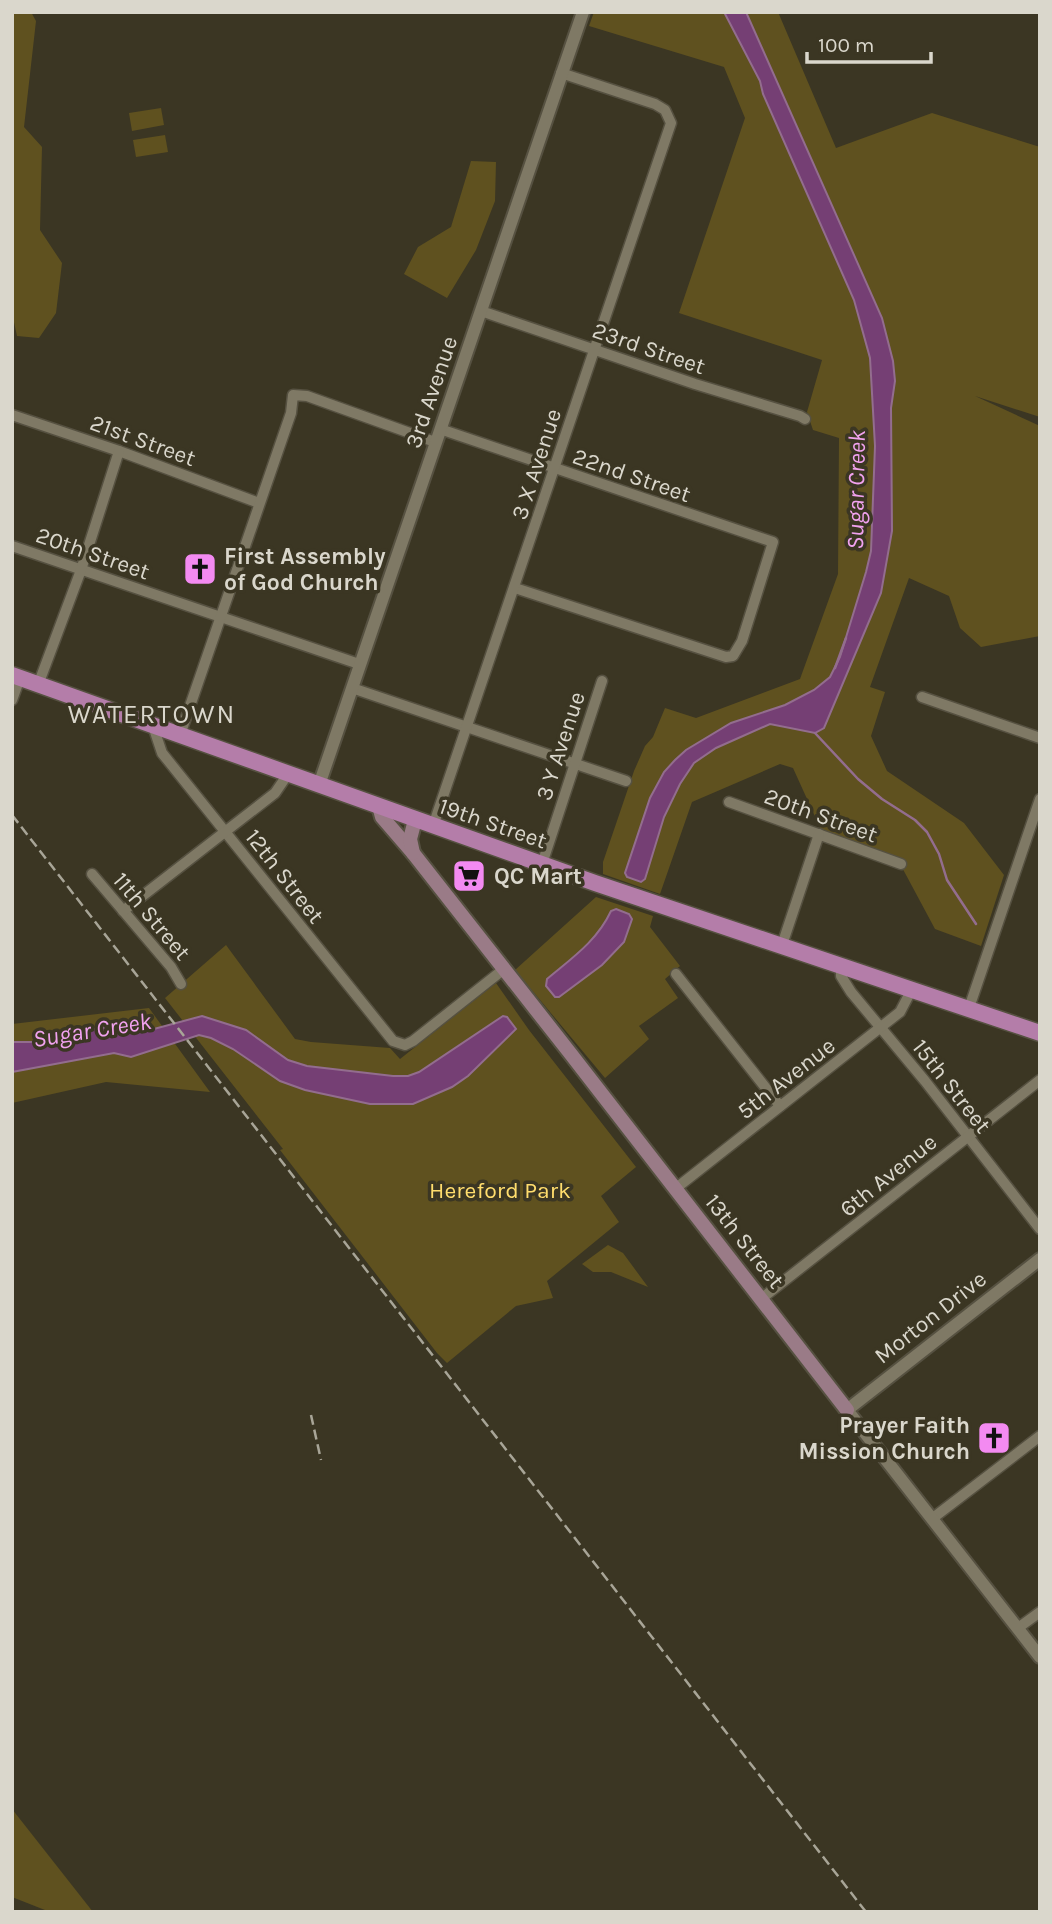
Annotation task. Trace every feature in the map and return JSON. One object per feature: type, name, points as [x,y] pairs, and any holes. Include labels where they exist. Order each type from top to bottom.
[{"type":"main road","name":"19th Street","points":[[16,677],[415,820],[1040,1033]]},
{"type":"main road","name":"13th Street","points":[[379,806],[382,817],[504,969],[847,1410]]},
{"type":"main road","points":[[413,853],[410,839],[415,820]]},
{"type":"street","name":"3rd Avenue","points":[[319,785],[583,12]]},
{"type":"street","name":"3 X Avenue","points":[[433,826],[671,124],[668,113],[655,104],[561,73]]},
{"type":"street","name":"23rd Street","points":[[481,311],[805,419]]},
{"type":"street","points":[[180,735],[291,413],[293,395],[307,396],[435,442]]},
{"type":"street","name":"21st Street","points":[[12,415],[259,503]]},
{"type":"street","name":"22nd Street","points":[[440,429],[773,542],[742,641],[733,656],[726,657],[515,588]]},
{"type":"street","points":[[38,685],[81,570],[119,451]]},
{"type":"street","name":"20th Street","points":[[12,546],[359,664]]},
{"type":"street","points":[[12,700],[16,677]]},
{"type":"street","name":"3 Y Avenue","points":[[542,864],[602,681]]},
{"type":"street","points":[[352,688],[626,781]]},
{"type":"street","points":[[922,698],[1040,738]]},
{"type":"street","name":"12th Street","points":[[153,726],[162,753],[386,1034],[397,1044],[405,1045],[413,1041],[504,969]]},
{"type":"street","points":[[123,911],[275,793],[288,774]]},
{"type":"street","points":[[969,1009],[1040,799]]},
{"type":"street","name":"20th Street","points":[[729,802],[901,864]]},
{"type":"street","points":[[782,945],[819,834]]},
{"type":"street","name":"11th Street","points":[[92,874],[171,967],[181,984]]},
{"type":"street","name":"15th Street","points":[[841,965],[842,979],[1040,1229]]},
{"type":"street","points":[[676,974],[780,1106]]},
{"type":"street","name":"5th Avenue","points":[[675,1189],[900,1012],[912,989]]},
{"type":"street","name":"6th Avenue","points":[[761,1299],[1040,1080]]},
{"type":"street","name":"Morton Drive","points":[[847,1410],[1040,1259]]},
{"type":"street","name":"13th Street","points":[[847,1410],[1040,1657]]},
{"type":"street","points":[[933,1518],[1040,1436]]},
{"type":"street","points":[[1018,1628],[1040,1612]]},
{"type":"green space","points":[[12,12],[31,12],[36,21],[24,127],[42,147],[40,230],[62,263],[56,313],[39,338],[17,336],[12,313]]},
{"type":"green space","points":[[594,12],[778,12],[836,148],[932,113],[1040,147],[1040,417],[975,396],[1040,426],[1040,636],[981,647],[960,628],[949,596],[909,578],[870,687],[885,692],[871,736],[887,771],[964,823],[1004,875],[981,946],[935,929],[898,860],[822,832],[793,768],[780,764],[692,802],[660,894],[603,874],[603,862],[634,771],[665,708],[696,718],[800,679],[838,574],[839,438],[813,430],[807,412],[822,360],[679,313],[745,118],[724,67],[589,26]]},
{"type":"green space","points":[[161,108],[164,125],[132,131],[129,113]]},
{"type":"green space","points":[[165,135],[168,152],[136,157],[133,140]]},
{"type":"green space","points":[[471,161],[496,162],[495,201],[476,250],[447,298],[404,274],[418,247],[451,227]]},
{"type":"green space","points":[[596,897],[653,916],[650,927],[680,966],[665,979],[678,998],[639,1026],[649,1039],[605,1078],[515,970]]},
{"type":"green space","name":"Hereford Park","points":[[226,945],[295,1039],[390,1048],[400,1059],[496,983],[529,1030],[636,1167],[601,1196],[619,1222],[547,1281],[553,1298],[516,1306],[447,1363],[437,1353],[165,998]]},
{"type":"green space","points":[[149,1008],[210,1092],[106,1082],[12,1103],[12,1024]]},
{"type":"green space","points":[[608,1245],[623,1253],[648,1287],[611,1272],[593,1272],[582,1264]]},
{"type":"green space","points":[[12,1809],[93,1912],[50,1912],[12,1897]]},
{"type":"water","name":"Sugar Creek","points":[[724,12],[746,12],[882,318],[895,381],[891,408],[892,531],[881,593],[824,728],[815,733],[770,724],[716,748],[694,763],[664,817],[645,879],[641,882],[627,877],[625,873],[650,798],[664,772],[686,750],[731,723],[785,705],[814,690],[830,677],[840,657],[871,551],[875,446],[870,358],[854,300],[763,94],[760,81]]},
{"type":"water","points":[[616,909],[629,914],[632,919],[624,942],[602,965],[559,997],[555,997],[546,986],[547,979],[583,948],[599,931],[611,911]]},
{"type":"water","name":"Sugar Creek","points":[[202,1016],[246,1030],[288,1060],[307,1066],[393,1076],[408,1076],[419,1072],[503,1016],[507,1017],[516,1029],[468,1076],[452,1087],[413,1104],[370,1104],[305,1090],[280,1081],[233,1049],[199,1035],[131,1057],[114,1053],[12,1072],[12,1042],[48,1042],[98,1028],[125,1026],[154,1029]]},
{"type":"waterway","name":"Sugar Creek","points":[[835,668],[846,638]]},
{"type":"waterway","points":[[815,733],[858,779],[882,799],[915,820],[927,832],[939,854],[947,880],[976,924]]},
{"type":"railway","points":[[12,815],[866,1912]]},
{"type":"railway","points":[[311,1415],[321,1460]]},
{"type":"place","name":"First Assembly of God Church","points":[[200,569]]},
{"type":"place","name":"QC Mart","points":[[469,876]]},
{"type":"place","name":"Prayer Faith Mission Church","points":[[994,1438]]},
{"type":"district","name":"WATERTOWN","points":[[152,714]]}]
